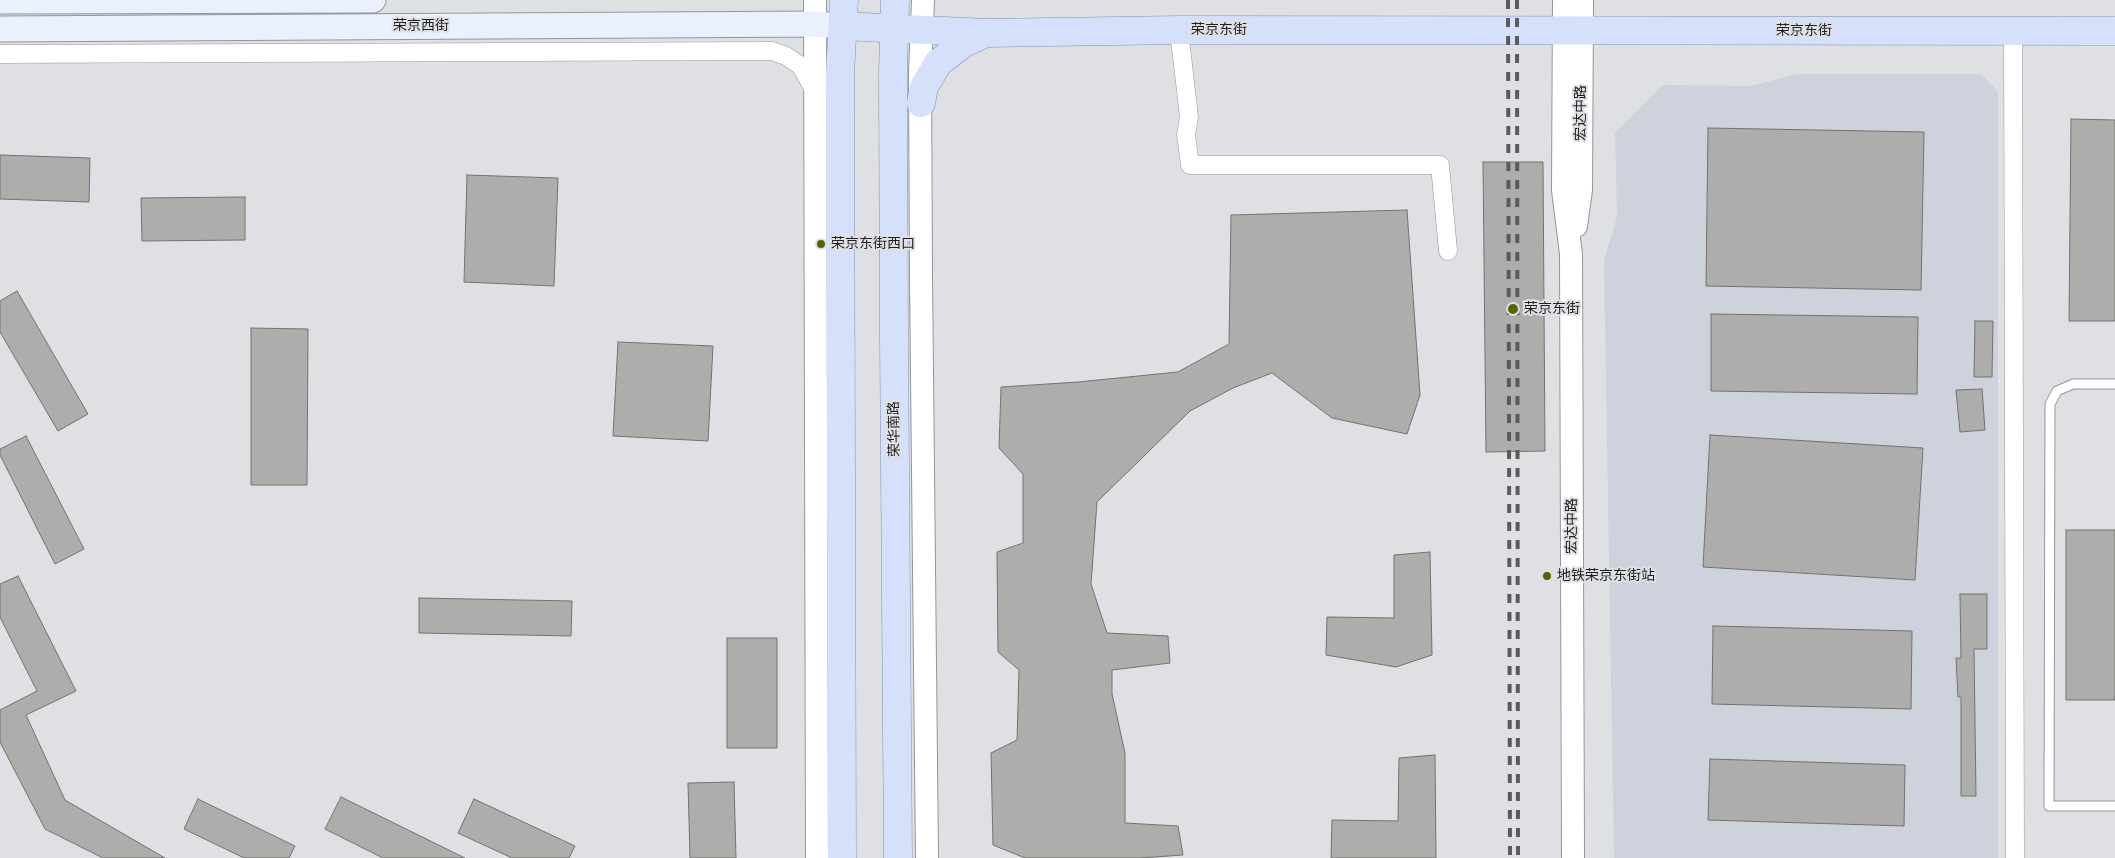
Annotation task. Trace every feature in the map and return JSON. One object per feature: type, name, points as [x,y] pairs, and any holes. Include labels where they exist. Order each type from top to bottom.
[{"type":"main road","points":[[0,1],[373,0]]},
{"type":"main road","name":"荣华南路","points":[[895,0],[894,339],[898,858]]},
{"type":"main road","name":"荣京西街","points":[[0,29],[815,12],[844,13]]},
{"type":"main road","points":[[842,858],[840,73],[844,13]]},
{"type":"main road","name":"荣京东街","points":[[844,13],[894,28],[986,33],[1179,30],[2115,30]]},
{"type":"main road","points":[[920,103],[924,87],[938,63],[964,44],[986,33]]},
{"type":"street","points":[[923,0],[920,103],[927,858]]},
{"type":"street","points":[[1564,0],[1573,31]]},
{"type":"street","points":[[1573,31],[1582,0]]},
{"type":"street","points":[[815,12],[818,858]]},
{"type":"street","points":[[1179,30],[1189,117],[1186,135],[1190,165],[1440,165],[1448,251]]},
{"type":"street","name":"宏达中路","points":[[1573,31],[1563,190],[1572,254],[1573,858]]},
{"type":"street","points":[[2012,31],[2015,858]]},
{"type":"street","points":[[0,54],[772,51],[786,56],[801,66],[816,92]]},
{"type":"street","points":[[894,339],[921,276]]},
{"type":"street","points":[[817,733],[842,669]]},
{"type":"lane","points":[[2115,384],[2073,384],[2057,391],[2050,404],[2049,806],[2115,806]]},
{"type":"shaded area","points":[[1796,74],[1981,74],[1998,91],[1998,858],[1614,858],[1604,261],[1617,216],[1615,133],[1663,85],[1751,86]]},
{"type":"building","points":[[2071,119],[2115,120],[2115,321],[2069,321]]},
{"type":"building","points":[[1708,128],[1924,132],[1921,290],[1706,286]]},
{"type":"building","points":[[0,155],[90,158],[89,202],[0,199]]},
{"type":"building","name":"荣京东街","points":[[1483,162],[1543,162],[1545,451],[1486,452]]},
{"type":"building","points":[[467,175],[558,178],[554,286],[464,282]]},
{"type":"building","points":[[245,197],[245,240],[142,241],[141,198]]},
{"type":"building","points":[[1407,210],[1420,395],[1407,434],[1332,418],[1272,373],[1233,388],[1190,411],[1097,502],[1091,584],[1107,633],[1168,636],[1170,663],[1112,670],[1112,694],[1125,753],[1125,823],[1178,826],[1183,855],[1140,858],[1025,858],[993,845],[991,753],[1017,740],[1019,670],[998,652],[997,552],[1023,543],[1023,474],[999,448],[1001,387],[1078,382],[1178,372],[1229,344],[1231,215]]},
{"type":"building","points":[[17,291],[88,414],[58,431],[0,332],[0,301]]},
{"type":"building","points":[[1711,314],[1918,317],[1917,394],[1711,391]]},
{"type":"building","points":[[1975,321],[1993,321],[1992,377],[1974,377]]},
{"type":"building","points":[[251,328],[308,329],[307,485],[251,485]]},
{"type":"building","points":[[618,342],[713,346],[708,441],[613,436]]},
{"type":"building","points":[[1982,389],[1985,430],[1960,432],[1956,390]]},
{"type":"building","points":[[1710,435],[1923,448],[1915,580],[1703,567]]},
{"type":"building","points":[[26,436],[84,549],[55,564],[0,455],[0,449]]},
{"type":"building","points":[[2066,530],[2115,530],[2115,700],[2066,700]]},
{"type":"building","points":[[1430,552],[1432,655],[1396,667],[1326,655],[1327,617],[1394,618],[1394,555]]},
{"type":"building","points":[[18,576],[76,691],[26,715],[65,800],[165,858],[103,858],[45,829],[0,742],[0,710],[37,691],[0,617],[0,584]]},
{"type":"building","points":[[1960,594],[1987,594],[1987,649],[1974,649],[1976,796],[1961,796],[1961,697],[1958,697],[1956,658],[1961,658]]},
{"type":"building","points":[[419,598],[572,601],[571,636],[419,633]]},
{"type":"building","points":[[1713,626],[1912,631],[1911,709],[1712,704]]},
{"type":"building","points":[[727,638],[777,638],[777,748],[727,748]]},
{"type":"building","points":[[1435,755],[1436,858],[1331,858],[1332,820],[1398,821],[1399,758]]},
{"type":"building","points":[[1710,759],[1905,765],[1904,826],[1708,820]]},
{"type":"building","points":[[734,782],[736,858],[690,858],[688,783]]},
{"type":"building","points":[[341,797],[465,858],[383,858],[325,829]]},
{"type":"building","points":[[198,799],[295,846],[289,858],[244,858],[184,829]]},
{"type":"building","points":[[474,799],[575,846],[569,858],[512,858],[458,833]]},
{"type":"railway","points":[[1508,0],[1510,858]]},
{"type":"railway","points":[[1517,0],[1518,858]]},
{"type":"place","name":"荣京东街西口","points":[[821,244]]},
{"type":"place","name":"荣京东街","points":[[1513,309]]},
{"type":"place","name":"地铁荣京东街站","points":[[1547,576]]}]
